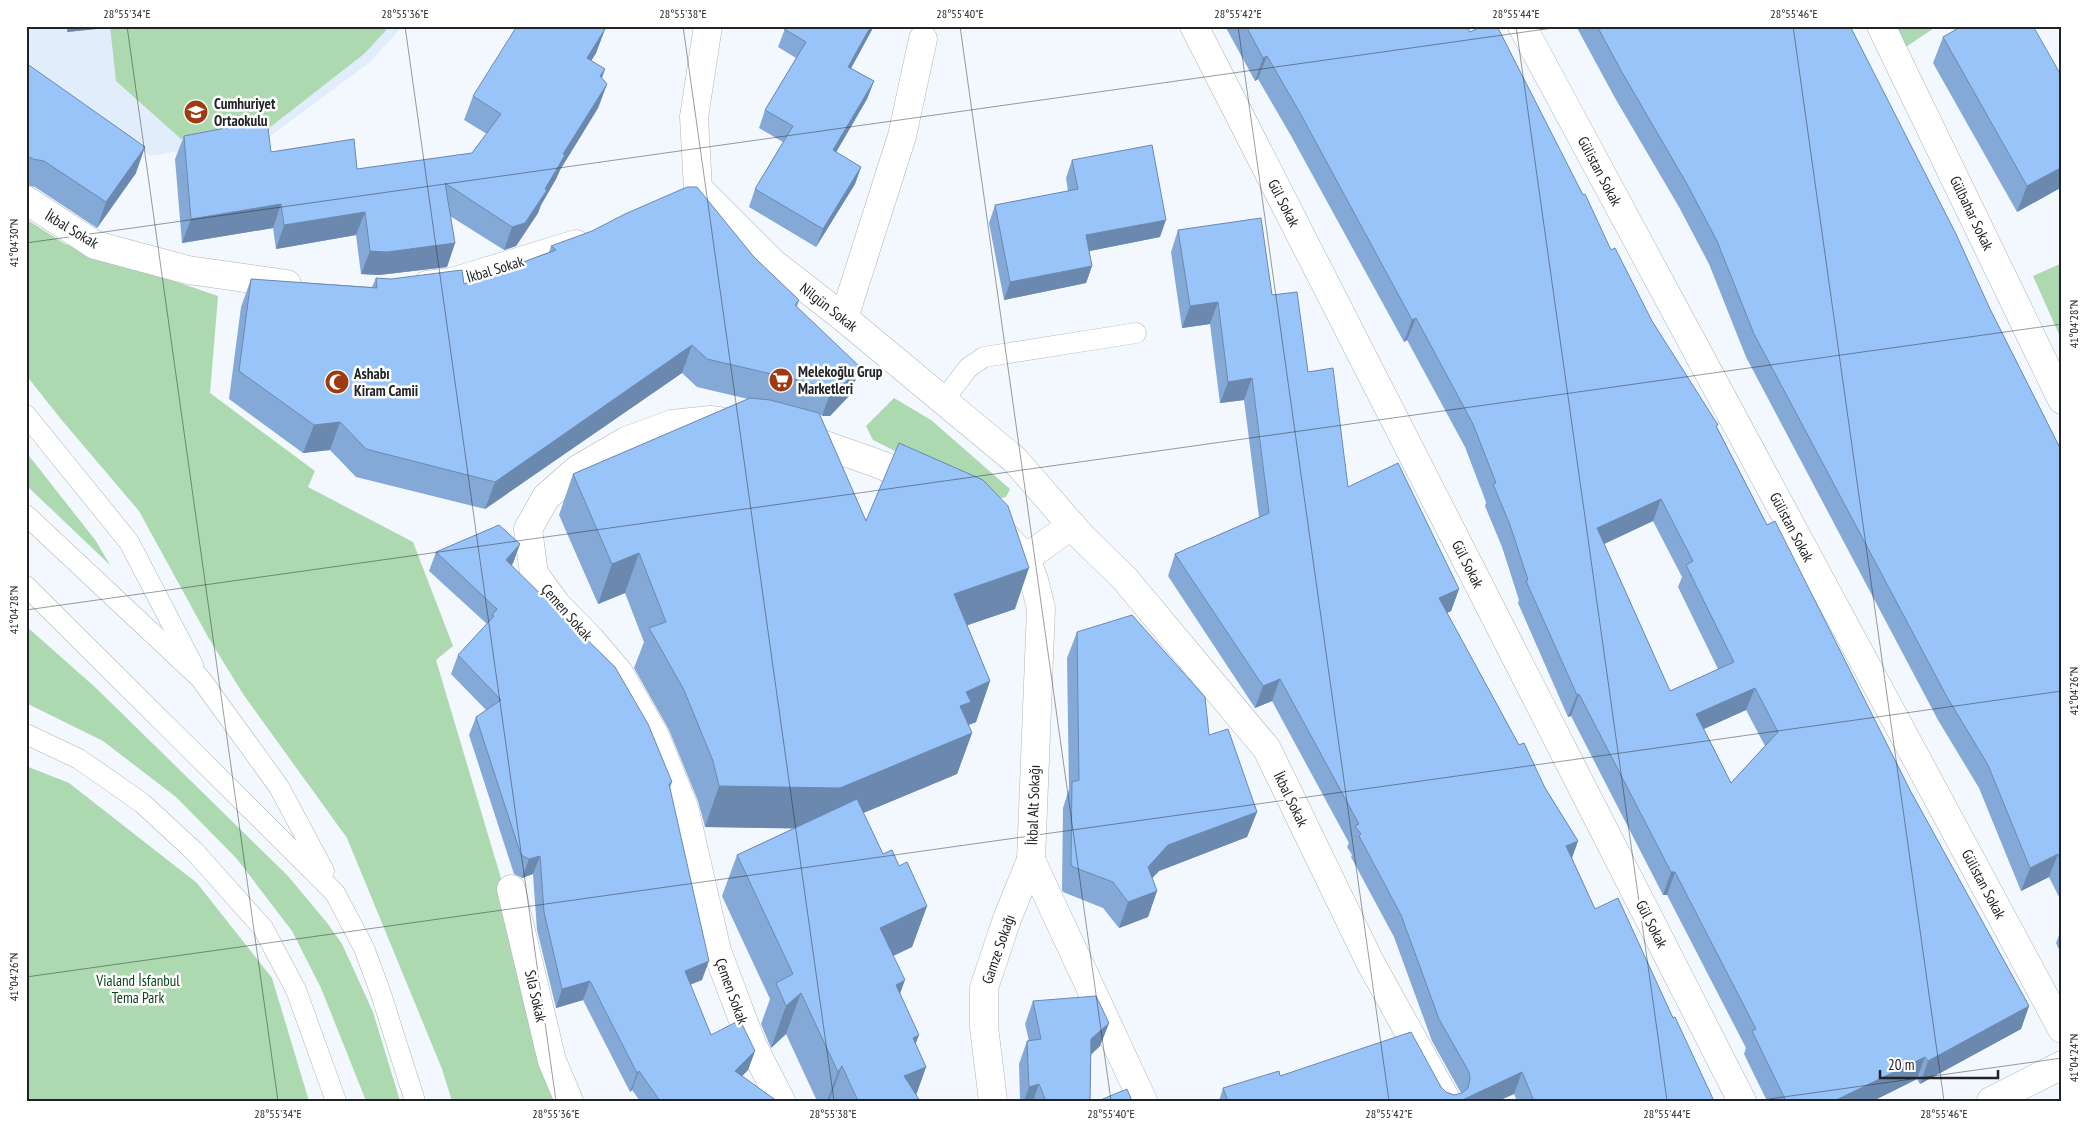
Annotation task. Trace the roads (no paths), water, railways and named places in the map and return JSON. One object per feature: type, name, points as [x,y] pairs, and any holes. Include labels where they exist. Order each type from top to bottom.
[{"type":"street","points":[[670,195],[678,191],[698,188],[694,117],[708,26]]},
{"type":"street","name":"Gül Sokak","points":[[1194,26],[1742,1101]]},
{"type":"street","name":"Gülistan Sokak","points":[[1522,26],[2062,1029]]},
{"type":"street","name":"Gülbahar Sokak","points":[[1881,26],[2062,400]]},
{"type":"street","points":[[844,318],[902,136],[923,39]]},
{"type":"street","name":"Nilgün Sokak","points":[[698,188],[773,263],[844,318],[1015,460],[1076,530]]},
{"type":"street","name":"İkbal Sokak","points":[[26,200],[95,245],[188,270],[279,284],[316,286]]},
{"type":"street","name":"İkbal Sokak","points":[[407,288],[452,282],[575,245],[601,231]]},
{"type":"street","name":"Çemen Sokak","points":[[781,1101],[752,1044],[717,951],[684,807],[655,736],[619,673],[591,640],[557,605],[534,574],[528,529],[546,497],[578,469],[626,440],[672,424],[710,420],[767,428],[832,446],[945,492]]},
{"type":"street","name":"İkbal Alt Sokağı","points":[[983,513],[1026,558],[1041,608],[1031,860],[1143,1101]]},
{"type":"street","points":[[1026,558],[1076,530]]},
{"type":"street","name":"İkbal Sokak","points":[[1076,530],[1125,579],[1267,750],[1370,962],[1447,1101]]},
{"type":"street","name":"Gamze Sokağı","points":[[993,1101],[984,1027],[984,988],[1007,919],[1031,860]]},
{"type":"street","name":"Sıla Sokak","points":[[511,889],[552,1061],[569,1101]]},
{"type":"street","points":[[1992,1101],[2062,1065]]},
{"type":"lane","points":[[944,400],[968,368],[984,357],[1136,332]]},
{"type":"lane","points":[[26,415],[129,542],[200,678],[280,787],[364,948],[381,994],[415,1101]]},
{"type":"lane","points":[[26,515],[200,678]]},
{"type":"lane","points":[[26,586],[335,893]]},
{"type":"lane","points":[[26,734],[79,758],[142,802],[194,851],[258,922],[296,990],[336,1101]]},
{"type":"place","name":"Cumhuriyet Ortaokulu","points":[[196,112]]},
{"type":"place","name":"Melekoğlu Grup Marketleri","points":[[781,380]]},
{"type":"place","name":"Ashabı Kiram Camii","points":[[337,382]]},
{"type":"park label","name":"Vialand İsfanbul Tema Park","points":[[138,988]]}]
